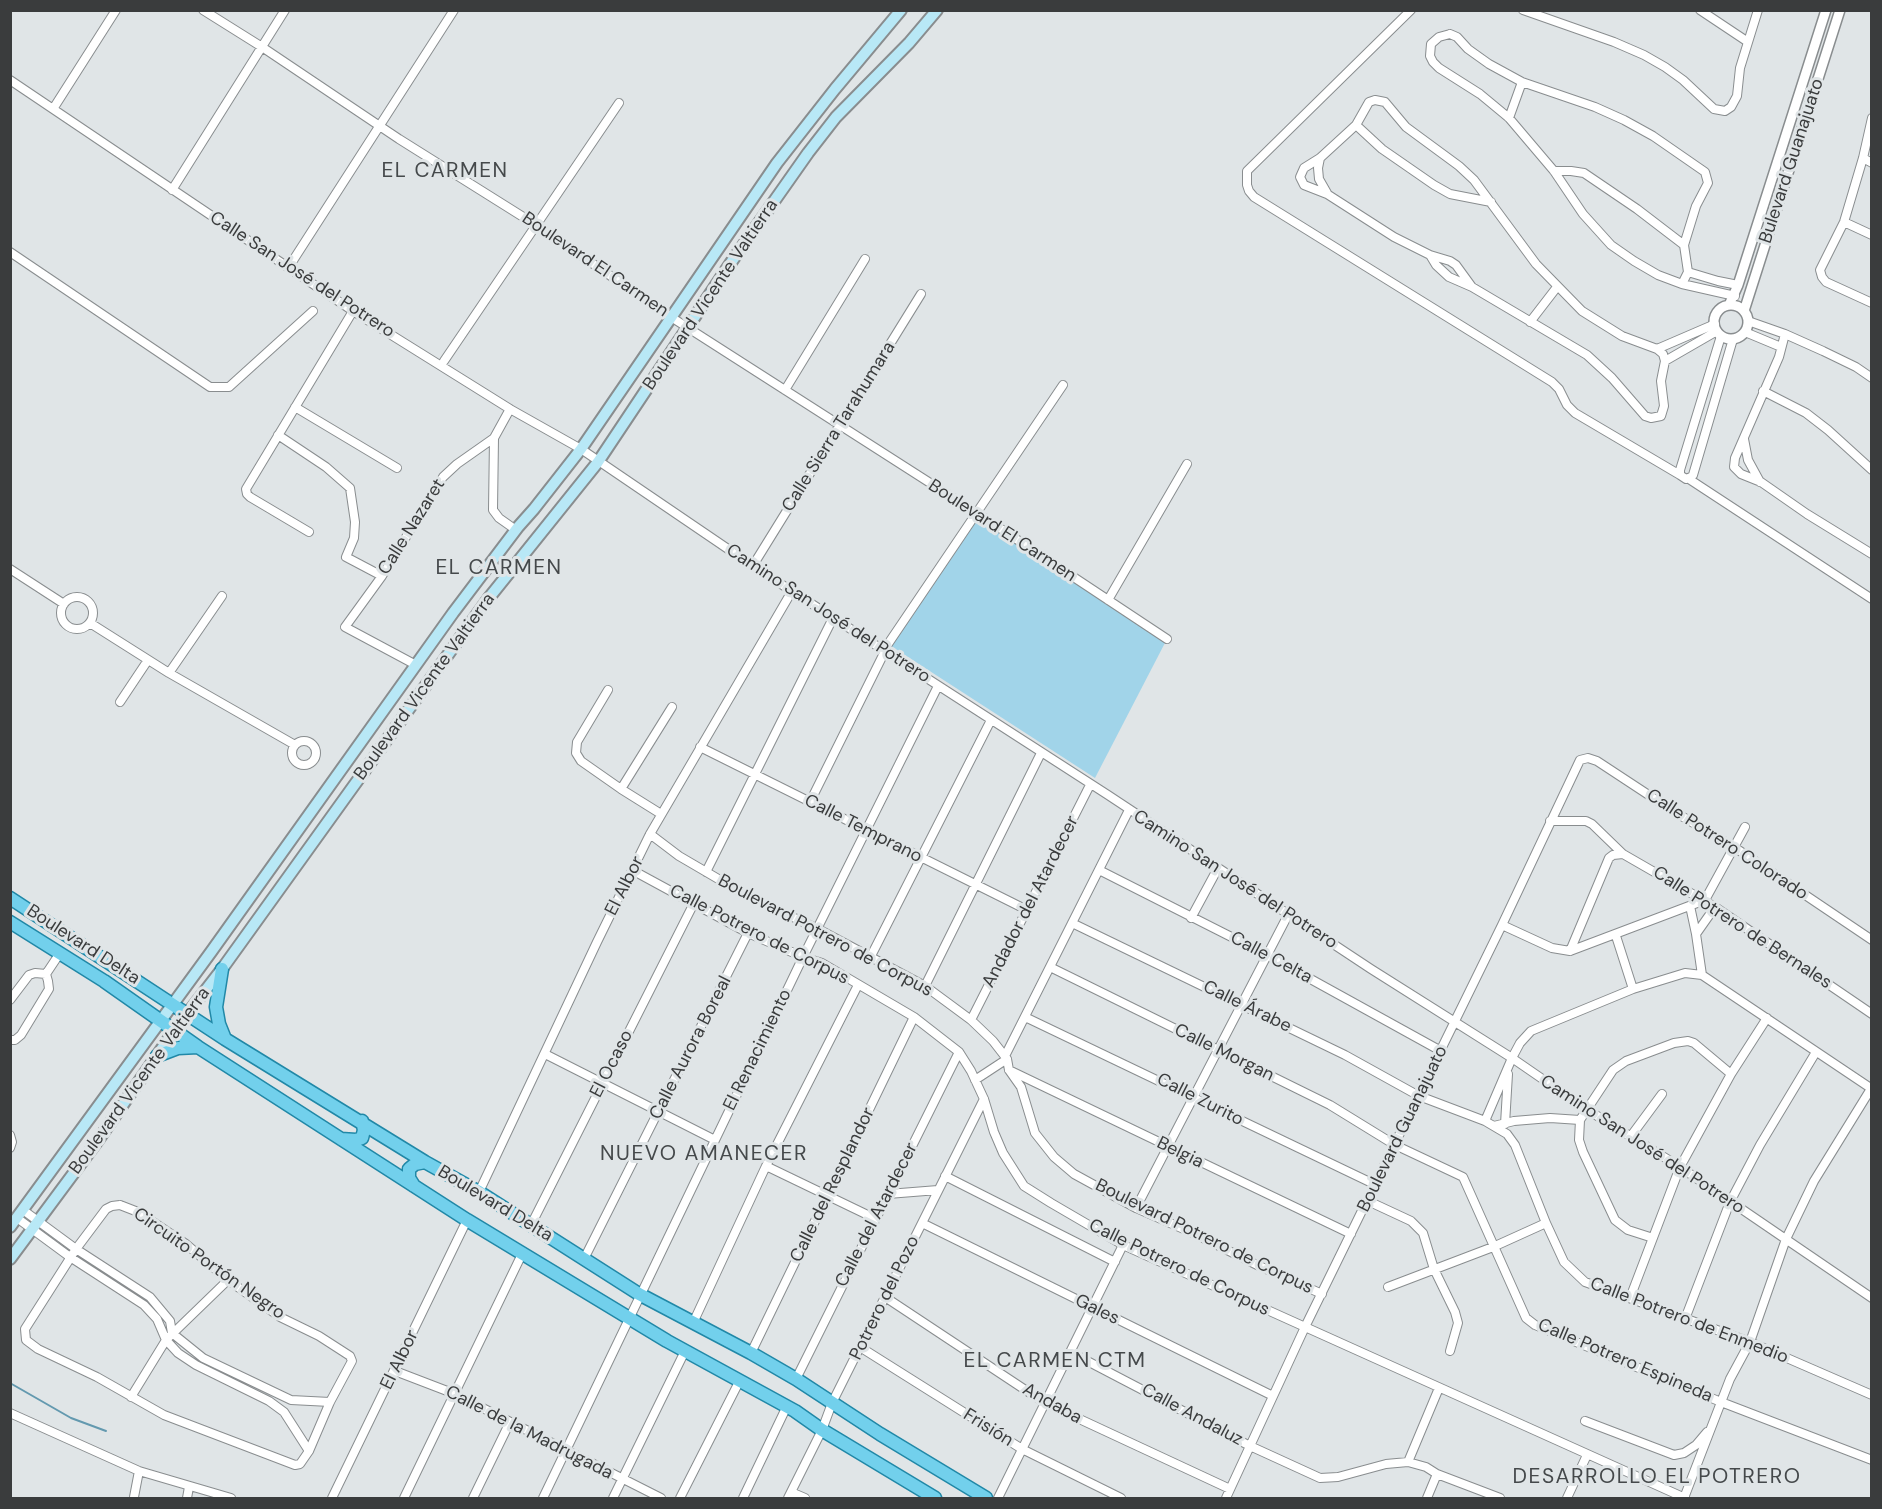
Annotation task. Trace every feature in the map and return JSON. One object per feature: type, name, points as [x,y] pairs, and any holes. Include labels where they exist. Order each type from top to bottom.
[{"type":"main road","name":"Boulevard Vicente Valtierra","points":[[17,1218],[416,665],[516,530],[581,449],[777,163],[901,10]]},
{"type":"main road","name":"Boulevard Vicente Valtierra","points":[[10,1259],[99,1140],[174,1031],[222,969],[488,599],[598,462],[687,328],[824,131],[909,43],[937,10]]},
{"type":"main road","name":"Boulevard Delta","points":[[10,898],[225,1039],[362,1121],[425,1162],[479,1192],[639,1294],[796,1379],[986,1498]]},
{"type":"main road","name":"Boulevard Delta","points":[[10,922],[104,981],[160,1022],[466,1220],[628,1318],[787,1406],[822,1430],[935,1498]]},
{"type":"main road","points":[[104,981],[114,966]]},
{"type":"main road","points":[[222,969],[216,1007],[225,1039]]},
{"type":"main road","points":[[157,1056],[178,1048],[198,1047]]},
{"type":"main road","points":[[340,1139],[362,1138],[364,1130],[362,1121]]},
{"type":"main road","points":[[414,1186],[409,1178],[409,1169],[415,1164],[425,1162]]},
{"type":"street","points":[[53,109],[116,10]]},
{"type":"street","name":"Boulevard El Carmen","points":[[203,10],[536,225],[687,328],[976,513],[1167,639]]},
{"type":"street","points":[[171,190],[285,10]]},
{"type":"street","points":[[292,262],[454,10]]},
{"type":"street","points":[[1411,10],[1247,171],[1247,185],[1254,197],[1552,382],[1575,413],[1682,478],[1689,479],[1872,599]]},
{"type":"street","points":[[1523,10],[1614,42],[1665,67],[1719,111],[1729,109],[1735,102],[1740,68],[1758,10]]},
{"type":"street","points":[[1554,21],[1558,10]]},
{"type":"street","points":[[1700,10],[1748,42]]},
{"type":"street","name":"Bulevard Guanajuato","points":[[1729,305],[1735,296],[1826,10]]},
{"type":"street","name":"Bulevard Guanajuato","points":[[1744,311],[1840,10]]},
{"type":"street","points":[[1682,284],[1688,272],[1684,245],[1696,206],[1708,183],[1705,172],[1653,136],[1624,120],[1595,107],[1522,82],[1475,55],[1453,34],[1439,37],[1431,44],[1430,56],[1439,68],[1480,94],[1509,118],[1554,171],[1583,214],[1611,244],[1642,266],[1670,281],[1682,284],[1735,296]]},
{"type":"street","name":"Calle San José del Potrero","points":[[10,80],[353,310],[510,409],[581,449],[598,462]]},
{"type":"street","points":[[1509,118],[1522,82]]},
{"type":"street","points":[[1430,255],[1436,265],[1449,277],[1472,286],[1587,355],[1612,378],[1639,410],[1651,418],[1661,416],[1664,411],[1661,381],[1665,361],[1663,354],[1657,349],[1631,340],[1582,311],[1536,264],[1474,180],[1459,166],[1406,127],[1385,102],[1375,100],[1370,102],[1356,125],[1320,158],[1304,168],[1300,177],[1301,182],[1309,188],[1327,194],[1394,237],[1430,255],[1450,261],[1456,265],[1472,286]]},
{"type":"street","points":[[444,361],[619,103]]},
{"type":"street","points":[[1872,118],[1844,222],[1822,264],[1821,277],[1828,284],[1872,303]]},
{"type":"street","points":[[1356,125],[1382,149],[1434,185],[1450,194],[1491,202]]},
{"type":"street","points":[[1320,158],[1319,179],[1327,194]]},
{"type":"street","points":[[1863,158],[1872,163]]},
{"type":"street","points":[[1554,171],[1584,173],[1684,245]]},
{"type":"street","points":[[1844,222],[1872,235]]},
{"type":"street","points":[[10,252],[210,387],[229,387],[313,311]]},
{"type":"street","points":[[785,390],[865,259]]},
{"type":"street","points":[[1688,272],[1738,285]]},
{"type":"street","points":[[1530,322],[1557,286]]},
{"type":"street","name":"Calle Sierra Tarahumara","points":[[757,559],[921,294]]},
{"type":"street","points":[[1680,475],[1718,330],[1718,312],[1729,305],[1734,305],[1744,311],[1748,321],[1745,332],[1733,339],[1693,475],[1689,479]]},
{"type":"street","points":[[309,532],[246,493],[247,485],[353,310]]},
{"type":"street","points":[[1748,321],[1785,334],[1856,367],[1872,378]]},
{"type":"street","points":[[1657,349],[1718,330],[1733,339]]},
{"type":"street","points":[[1665,361],[1718,330]]},
{"type":"street","points":[[1745,332],[1781,347]]},
{"type":"street","points":[[1785,334],[1779,357],[1735,458],[1734,467],[1741,474],[1761,482],[1807,514],[1872,554]]},
{"type":"street","points":[[810,802],[886,647],[1063,385]]},
{"type":"street","points":[[1763,391],[1806,413],[1872,470]]},
{"type":"street","points":[[1701,398],[1714,404]]},
{"type":"street","points":[[295,407],[398,468]]},
{"type":"street","name":"Calle Nazaret","points":[[416,665],[345,627],[382,576],[443,477],[494,438],[510,409]]},
{"type":"street","points":[[278,435],[326,467],[350,488],[355,522],[354,538],[346,557],[382,576]]},
{"type":"street","points":[[494,438],[493,510],[499,518],[516,530]]},
{"type":"street","points":[[1744,439],[1748,460],[1761,482]]},
{"type":"street","name":"Camino San José del Potrero","points":[[598,462],[833,618],[886,647],[938,686],[1289,913],[1455,1022],[1511,1062],[1680,1167],[1872,1298]]},
{"type":"street","points":[[1108,600],[1187,464]]},
{"type":"street","points":[[10,569],[64,604]]},
{"type":"street","name":"El Albor","points":[[479,1192],[650,834],[792,591]]},
{"type":"street","points":[[169,673],[222,596]]},
{"type":"street","points":[[76,597],[83,598],[93,609],[90,623],[78,629],[65,624],[61,610],[64,604],[76,597]]},
{"type":"street","points":[[706,872],[833,618]]},
{"type":"street","points":[[90,623],[169,673],[295,745]]},
{"type":"street","points":[[120,702],[148,660]]},
{"type":"street","name":"El Renacimiento","points":[[543,1498],[639,1294],[938,686]]},
{"type":"street","points":[[608,690],[577,742],[576,753],[581,761],[661,814]]},
{"type":"street","points":[[621,789],[672,707]]},
{"type":"street","points":[[872,957],[991,720]]},
{"type":"street","name":"Calle Temprano","points":[[700,747],[1027,910]]},
{"type":"street","points":[[925,986],[1041,753]]},
{"type":"street","name":"Calle Potrero Colorado","points":[[1580,760],[1588,758],[1597,761],[1673,811],[1734,847],[1872,940]]},
{"type":"street","name":"Boulevard Guanajuato","points":[[1226,1498],[1305,1327],[1441,1051],[1580,760]]},
{"type":"street","name":"Andador del Atardecer","points":[[971,1020],[1090,785]]},
{"type":"street","points":[[975,1080],[1006,1057],[1129,810]]},
{"type":"street","name":"Calle Potrero de Bernales","points":[[1550,821],[1586,821],[1593,824],[1623,854],[1705,900],[1872,1014]]},
{"type":"street","points":[[1502,925],[1552,948],[1570,951],[1616,936],[1705,900],[1745,827]]},
{"type":"street","name":"Boulevard Potrero de Corpus","points":[[650,834],[679,856],[765,905],[872,957],[925,986],[971,1020],[1006,1057],[1009,1070],[1021,1087],[1035,1133],[1044,1146],[1074,1174],[1136,1208],[1195,1234],[1257,1266],[1322,1294]]},
{"type":"street","points":[[1570,951],[1609,858],[1623,854]]},
{"type":"street","points":[[1191,918],[1218,868]]},
{"type":"street","name":"Calle Potrero de Corpus","points":[[632,870],[748,933],[805,953],[914,1017],[959,1052],[984,1099],[1003,1153],[1024,1186],[1123,1245],[1685,1498]]},
{"type":"street","name":"Calle Celta","points":[[1099,870],[1267,955],[1441,1051]]},
{"type":"street","name":"El Ocaso","points":[[531,1225],[694,903]]},
{"type":"street","points":[[1690,906],[1701,975]]},
{"type":"street","points":[[1696,934],[1715,907]]},
{"type":"street","points":[[1136,1208],[1289,913]]},
{"type":"street","name":"Calle Árabe","points":[[1072,922],[1345,1055],[1419,1096]]},
{"type":"street","name":"Calle Aurora Boreal","points":[[584,1259],[748,933]]},
{"type":"street","points":[[1616,936],[1633,989]]},
{"type":"street","points":[[10,1040],[15,1040],[21,1035],[49,989],[46,974],[60,953]]},
{"type":"street","name":"Calle Morgan","points":[[1050,967],[1330,1105],[1395,1145]]},
{"type":"street","points":[[1485,1122],[1520,1043],[1531,1031],[1633,989],[1685,973],[1701,975],[1871,1088],[1814,1181],[1786,1239],[1750,1342],[1730,1379],[1685,1498]]},
{"type":"street","points":[[10,1000],[29,975],[46,974]]},
{"type":"street","points":[[693,1323],[766,1166],[858,985]]},
{"type":"street","name":"Calle del Resplandor","points":[[751,1353],[914,1017]]},
{"type":"street","name":"Calle Zurito","points":[[1025,1017],[1376,1185]]},
{"type":"street","points":[[1630,1298],[1680,1167],[1731,1074],[1767,1018]]},
{"type":"street","points":[[1653,1238],[1628,1230],[1615,1220],[1583,1152],[1579,1140],[1580,1120],[1613,1070],[1626,1061],[1674,1043],[1688,1041],[1694,1043],[1731,1074]]},
{"type":"street","name":"Calle del Atardecer","points":[[796,1379],[959,1052]]},
{"type":"street","points":[[1685,1319],[1730,1202],[1760,1145],[1816,1052]]},
{"type":"street","points":[[545,1054],[715,1140]]},
{"type":"street","points":[[1505,1124],[1511,1062]]},
{"type":"street","name":"Belgia","points":[[1009,1070],[1352,1234]]},
{"type":"street","points":[[1631,1136],[1662,1094]]},
{"type":"street","name":"Calle Potrero de Enmedio","points":[[1419,1096],[1485,1122],[1507,1134],[1515,1145],[1564,1262],[1585,1282],[1750,1342],[1872,1395]]},
{"type":"street","name":"Potrero del Pozo","points":[[790,1495],[822,1430],[832,1403],[984,1099]]},
{"type":"street","points":[[1494,1126],[1550,1118],[1580,1120]]},
{"type":"street","points":[[10,1135],[12,1142],[10,1148]]},
{"type":"street","name":"Calle Potrero Espineda","points":[[1395,1145],[1463,1177],[1526,1318],[1535,1325],[1721,1402],[1872,1460]]},
{"type":"street","points":[[766,1166],[876,1219]]},
{"type":"street","points":[[945,1176],[1115,1262]]},
{"type":"street","points":[[888,1194],[938,1190]]},
{"type":"street","points":[[1368,1201],[1411,1221],[1423,1233],[1434,1269],[1458,1323],[1450,1351]]},
{"type":"street","name":"Circuito Portón Negro","points":[[112,1206],[126,1206],[186,1244],[228,1280],[280,1317],[319,1336],[350,1356],[352,1361],[330,1402],[304,1460],[295,1465],[185,1424],[164,1415],[97,1377],[38,1350],[25,1337],[25,1329],[76,1249],[106,1209],[112,1206]]},
{"type":"street","points":[[17,1218],[35,1225],[76,1249],[150,1297],[170,1321],[169,1336]]},
{"type":"street","name":"El Albor","points":[[332,1498],[466,1220]]},
{"type":"street","name":"Gales","points":[[922,1223],[1273,1396]]},
{"type":"street","points":[[1388,1287],[1493,1247],[1546,1223]]},
{"type":"street","points":[[35,1225],[70,1257],[144,1305],[157,1319],[178,1353],[196,1365],[269,1401],[284,1412],[309,1451]]},
{"type":"street","points":[[998,1498],[1123,1245]]},
{"type":"street","points":[[404,1498],[522,1254]]},
{"type":"street","points":[[131,1396],[169,1336],[228,1280]]},
{"type":"street","name":"Andaba","points":[[885,1297],[1045,1403],[1230,1489]]},
{"type":"street","points":[[169,1336],[203,1358],[291,1400],[330,1402]]},
{"type":"street","name":"Frisión","points":[[860,1347],[1022,1449],[1121,1498]]},
{"type":"street","points":[[613,1498],[685,1351]]},
{"type":"street","name":"Calle Andaluz","points":[[1070,1352],[1250,1446],[1320,1478],[1328,1479],[1386,1464],[1408,1462]]},
{"type":"street","name":"Calle de la Madrugada","points":[[394,1371],[455,1394],[661,1498]]},
{"type":"street","points":[[680,1498],[740,1380]]},
{"type":"street","points":[[1439,1388],[1408,1462],[1426,1467],[1437,1474],[1500,1498]]},
{"type":"street","points":[[284,1412],[291,1400]]},
{"type":"street","points":[[743,1498],[787,1406]]},
{"type":"street","points":[[10,1413],[139,1471],[231,1498]]},
{"type":"street","points":[[1585,1421],[1674,1455],[1683,1453],[1696,1445],[1711,1426]]},
{"type":"street","points":[[473,1498],[510,1422]]},
{"type":"street","points":[[1567,1498],[1587,1455]]},
{"type":"street","points":[[136,1498],[139,1471]]},
{"type":"street","points":[[1427,1498],[1437,1474]]},
{"type":"street","points":[[187,1498],[189,1487]]},
{"type":"street","points":[[790,1495],[805,1498]]},
{"type":"shaded area","points":[[977,513],[1167,639],[1095,778],[888,644]]},
{"type":"waterway","points":[[10,1383],[71,1418],[106,1431]]},
{"type":"district","name":"EL CARMEN","points":[[445,171]]},
{"type":"district","name":"EL CARMEN","points":[[499,568]]},
{"type":"district","name":"NUEVO AMANECER","points":[[704,1154]]},
{"type":"district","name":"EL CARMEN CTM","points":[[1055,1361]]},
{"type":"district","name":"DESARROLLO EL POTRERO","points":[[1657,1477]]}]
